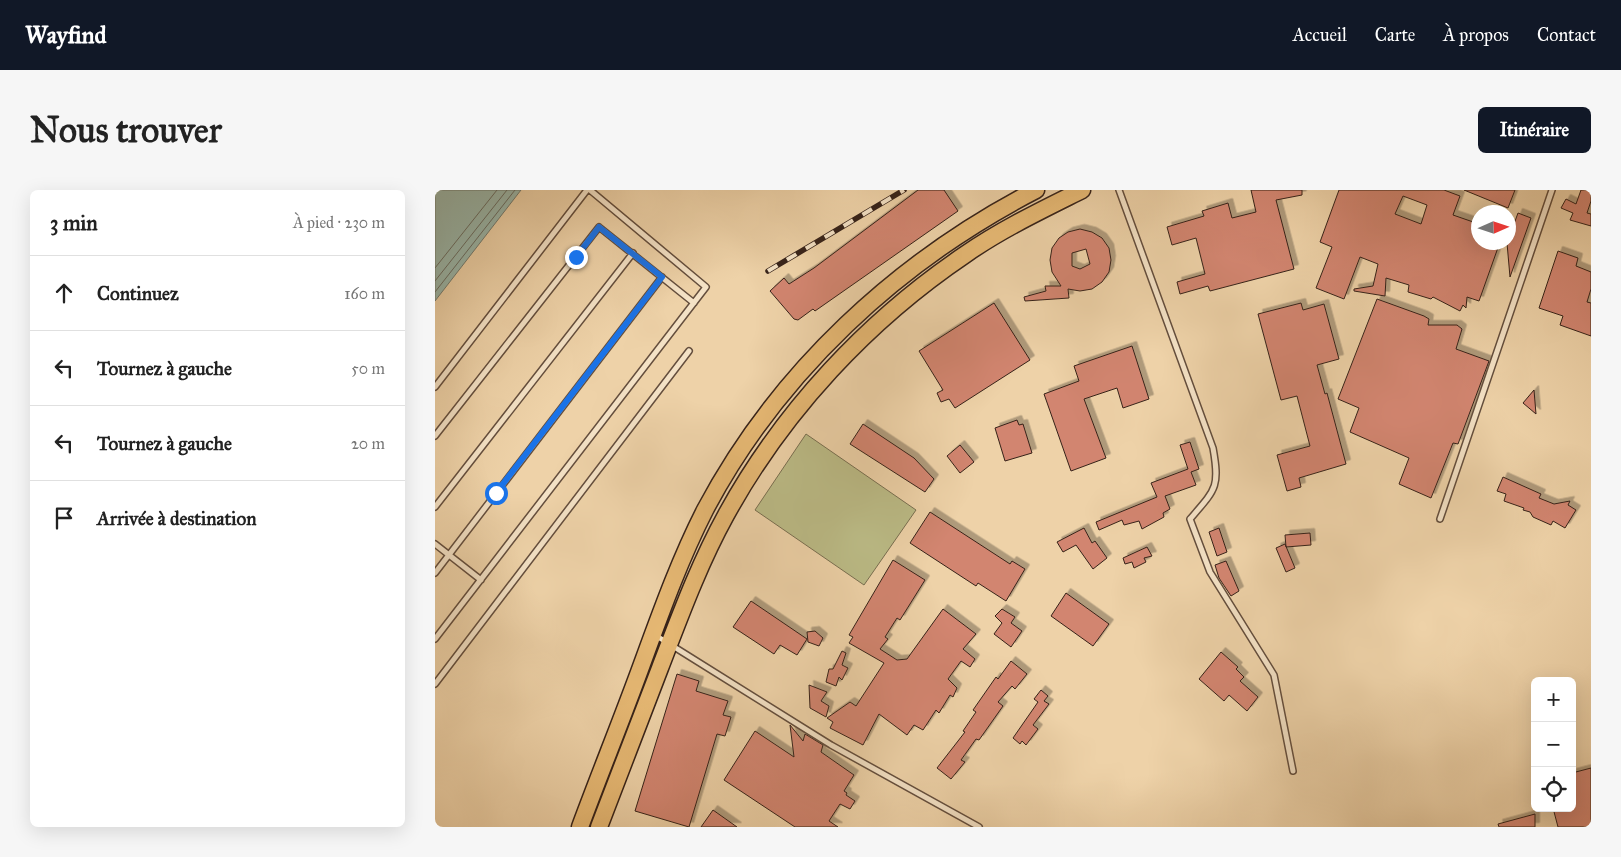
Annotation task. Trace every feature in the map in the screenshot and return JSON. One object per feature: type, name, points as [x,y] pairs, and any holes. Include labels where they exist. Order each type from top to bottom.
[{"type":"highway","points":[[580,827],[690,542],[725,475],[770,411],[855,316],[930,253],[962,232],[1036,190]]},
{"type":"highway","points":[[599,827],[698,572],[726,515],[743,486],[791,418],[837,363],[916,290],[965,254],[1011,226],[1082,190]]},
{"type":"lane","points":[[435,387],[588,190],[706,287],[435,639]]},
{"type":"lane","points":[[1119,190],[1213,448],[1218,475],[1212,494],[1190,519],[1211,572],[1274,675],[1293,771]]},
{"type":"lane","points":[[1441,519],[1552,190]]},
{"type":"lane","points":[[435,436],[599,227],[694,303]]},
{"type":"lane","points":[[435,507],[633,253]]},
{"type":"lane","points":[[435,573],[662,277]]},
{"type":"lane","points":[[435,684],[689,351]]},
{"type":"lane","points":[[435,544],[481,580]]},
{"type":"lane","points":[[653,634],[831,745],[979,827]]},
{"type":"green space","points":[[806,434],[916,510],[864,585],[755,510]]},
{"type":"water","points":[[435,190],[521,190],[435,301]]},
{"type":"building","points":[[918,190],[944,190],[958,211],[815,311],[813,309],[798,320],[794,319],[770,291],[784,278],[789,284],[814,268]]},
{"type":"building","points":[[1251,190],[1302,190],[1302,195],[1276,200],[1294,269],[1210,291],[1208,286],[1180,294],[1177,282],[1205,274],[1196,238],[1172,245],[1167,227],[1204,216],[1202,211],[1228,203],[1232,218],[1256,212]]},
{"type":"building","points":[[1339,190],[1444,190],[1460,196],[1453,215],[1471,221],[1471,250],[1497,250],[1479,301],[1467,297],[1466,308],[1463,305],[1460,311],[1433,297],[1431,299],[1408,292],[1409,285],[1386,278],[1385,296],[1354,291],[1354,289],[1373,286],[1378,264],[1360,257],[1344,299],[1316,288],[1332,247],[1320,242]],"holes":[[[1403,196],[1427,205],[1421,224],[1395,214]]]},
{"type":"building","points":[[1464,190],[1515,190],[1509,205],[1501,205]]},
{"type":"building","points":[[1581,190],[1591,190],[1591,201],[1587,213],[1591,214],[1591,226],[1570,220],[1573,213],[1561,208],[1566,199],[1576,204]]},
{"type":"building","points":[[1518,213],[1531,218],[1510,277],[1508,250],[1516,250],[1516,218]]},
{"type":"building","points":[[1080,229],[1092,232],[1102,238],[1109,248],[1111,260],[1109,272],[1102,282],[1092,289],[1080,291],[1068,289],[1069,298],[1025,301],[1024,297],[1046,291],[1045,286],[1061,286],[1052,272],[1050,260],[1052,248],[1059,238],[1068,232]],"holes":[[[1086,249],[1090,264],[1080,269],[1072,266],[1072,253]]]},
{"type":"building","points":[[1558,251],[1578,258],[1576,266],[1591,272],[1591,289],[1587,302],[1591,303],[1591,336],[1560,325],[1563,316],[1539,308]]},
{"type":"building","points":[[1377,299],[1424,316],[1429,319],[1428,325],[1457,325],[1462,329],[1456,349],[1489,361],[1458,444],[1453,443],[1431,498],[1399,484],[1409,458],[1350,432],[1359,408],[1338,399]]},
{"type":"building","points":[[994,303],[1030,360],[955,408],[949,399],[941,402],[937,393],[943,390],[919,351]]},
{"type":"building","points":[[1301,303],[1303,310],[1324,304],[1339,359],[1317,365],[1325,394],[1327,393],[1346,464],[1299,478],[1301,487],[1287,491],[1277,455],[1310,446],[1297,396],[1281,400],[1258,314]]},
{"type":"building","points":[[1132,346],[1149,399],[1123,408],[1117,388],[1084,399],[1106,458],[1071,471],[1044,394],[1079,381],[1074,366]]},
{"type":"building","points":[[1534,390],[1536,414],[1523,403]]},
{"type":"building","points":[[1017,420],[1019,425],[1023,424],[1032,453],[1005,461],[995,428]]},
{"type":"building","points":[[863,424],[914,458],[934,479],[925,492],[850,444]]},
{"type":"building","points":[[1190,442],[1199,469],[1191,472],[1196,485],[1165,496],[1170,509],[1163,513],[1164,517],[1142,529],[1139,521],[1124,525],[1122,520],[1099,530],[1096,522],[1157,497],[1151,483],[1188,469],[1180,445]]},
{"type":"building","points":[[960,445],[974,462],[960,473],[947,456]]},
{"type":"building","points":[[1503,477],[1541,494],[1539,498],[1554,504],[1570,501],[1568,505],[1576,510],[1565,528],[1553,521],[1551,525],[1533,517],[1530,512],[1523,510],[1524,508],[1504,501],[1506,494],[1497,491]]},
{"type":"building","points":[[930,512],[1010,564],[1012,561],[1025,569],[1006,601],[978,583],[976,586],[910,543]]},
{"type":"building","points":[[1084,528],[1092,543],[1095,541],[1107,558],[1093,569],[1076,545],[1063,552],[1057,542]]},
{"type":"building","points":[[1219,528],[1227,552],[1217,556],[1209,532]]},
{"type":"building","points":[[1310,533],[1311,545],[1286,547],[1285,535]]},
{"type":"building","points":[[1285,544],[1295,568],[1286,572],[1276,548]]},
{"type":"building","points":[[1147,547],[1152,556],[1144,558],[1146,562],[1134,568],[1132,562],[1125,564],[1123,558]]},
{"type":"building","points":[[893,560],[925,580],[900,620],[897,618],[885,637],[888,639],[880,649],[897,660],[907,659],[943,609],[976,634],[963,649],[975,659],[970,667],[961,661],[948,679],[957,688],[953,697],[950,695],[939,713],[936,710],[923,730],[914,725],[907,735],[879,714],[863,745],[830,728],[833,722],[827,718],[850,702],[856,706],[884,663],[849,643],[853,637],[849,635]]},
{"type":"building","points":[[1226,561],[1239,591],[1231,596],[1219,578],[1215,565]]},
{"type":"building","points":[[1066,593],[1109,624],[1093,646],[1051,616]]},
{"type":"building","points":[[751,601],[807,639],[797,655],[780,645],[774,654],[733,627]]},
{"type":"building","points":[[1002,609],[1015,617],[1011,623],[1022,631],[1011,647],[994,634],[1002,623],[995,616]]},
{"type":"building","points":[[815,631],[823,638],[819,646],[808,642],[807,632]]},
{"type":"building","points":[[842,651],[846,653],[842,665],[848,668],[842,680],[839,677],[836,686],[826,682],[829,669],[833,669]]},
{"type":"building","points":[[1221,652],[1238,667],[1236,669],[1244,677],[1240,681],[1258,697],[1247,711],[1229,695],[1224,701],[1199,679]]},
{"type":"building","points":[[1011,661],[1027,674],[1015,689],[1012,686],[998,702],[1003,706],[979,740],[976,739],[961,760],[965,762],[951,779],[937,768],[965,732],[963,731],[976,712],[973,710],[996,677],[998,679]]},
{"type":"building","points":[[677,674],[699,681],[696,691],[728,701],[723,715],[731,717],[725,736],[717,734],[689,827],[635,811]]},
{"type":"building","points":[[809,685],[827,692],[821,701],[829,706],[826,717],[810,708]]},
{"type":"building","points":[[1041,690],[1048,696],[1044,701],[1049,704],[1033,725],[1038,729],[1026,745],[1022,741],[1020,744],[1013,738],[1038,702],[1034,699]]},
{"type":"building","points":[[790,725],[803,741],[805,734],[823,745],[821,752],[854,775],[844,791],[847,793],[846,795],[855,801],[850,809],[840,804],[829,821],[838,827],[795,827],[724,780],[755,731],[794,757]]},
{"type":"building","points":[[1591,768],[1591,827],[1558,827],[1554,812],[1576,812],[1576,772]]},
{"type":"building","points":[[713,810],[737,827],[701,827]]},
{"type":"building","points":[[1535,814],[1535,827],[1499,827],[1498,824]]},
{"type":"railway","points":[[768,271],[904,190]]},
{"type":"route","points":[[496,493],[662,277],[599,227],[576,257]]}]
